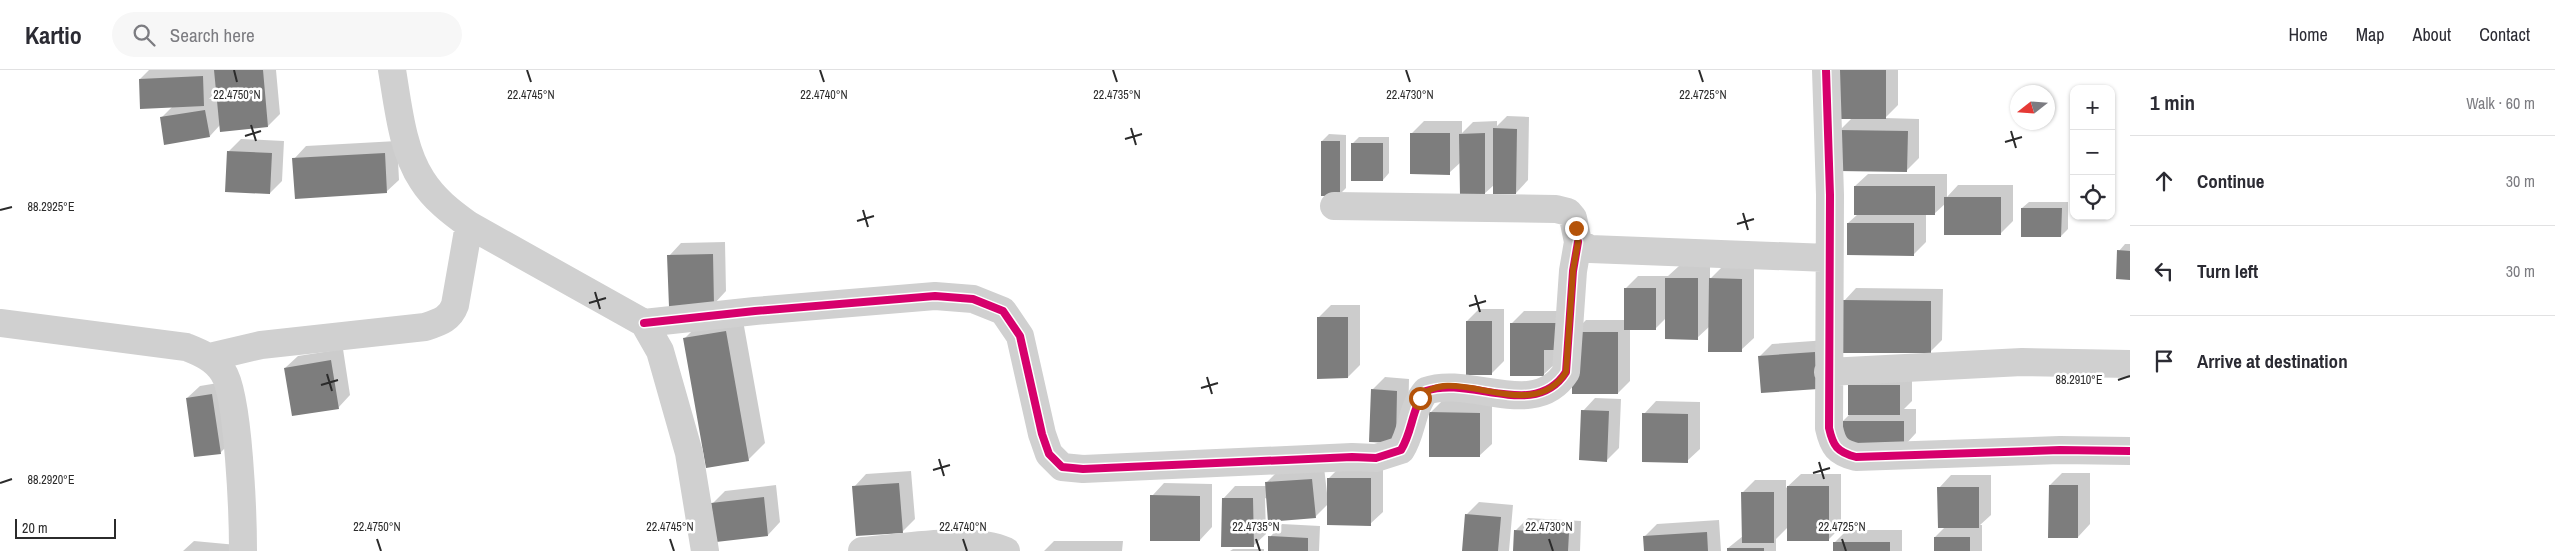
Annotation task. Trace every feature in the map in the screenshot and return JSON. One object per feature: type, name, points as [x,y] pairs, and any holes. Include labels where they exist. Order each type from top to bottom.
[{"type":"street","points":[[392,70],[402,131],[422,180],[443,206],[469,225],[644,324],[660,351],[689,452],[705,551]]},
{"type":"street","points":[[1826,70],[1830,195],[1828,428],[1833,446],[1842,454],[1856,458],[2060,450],[2130,451]]},
{"type":"street","points":[[644,324],[755,311],[935,296],[973,299],[1003,311],[1020,336],[1042,434],[1049,454],[1062,467],[1082,469],[1352,457],[1376,458],[1401,450],[1408,439],[1414,409],[1426,391],[1436,387],[1449,386],[1518,396],[1532,395],[1551,389],[1560,381],[1566,372],[1573,270],[1578,242],[1572,218],[1568,212],[1556,209],[1334,206]]},
{"type":"street","points":[[210,357],[262,345],[425,327],[440,322],[451,315],[455,304],[469,225]]},
{"type":"street","points":[[1578,242],[1583,247],[1602,250],[1828,258]]},
{"type":"street","points":[[0,323],[186,347],[210,357],[224,373],[232,404],[238,455],[243,551]]},
{"type":"street","points":[[1828,372],[2022,362],[2130,364]]},
{"type":"street","points":[[862,551],[973,543],[996,546],[1006,551]]},
{"type":"building","points":[[214,70],[263,70],[268,127],[220,132]]},
{"type":"building","points":[[1838,70],[1886,70],[1886,119],[1838,119]]},
{"type":"building","points":[[203,76],[204,106],[140,109],[139,79]]},
{"type":"building","points":[[205,110],[210,137],[164,145],[160,117]]},
{"type":"building","points":[[1493,128],[1517,129],[1516,194],[1493,194]]},
{"type":"building","points":[[1839,130],[1908,131],[1907,172],[1838,171]]},
{"type":"building","points":[[1410,133],[1450,133],[1450,175],[1410,174]]},
{"type":"building","points":[[1485,133],[1485,196],[1460,196],[1459,134]]},
{"type":"building","points":[[1321,141],[1340,141],[1340,196],[1321,196]]},
{"type":"building","points":[[1351,143],[1383,143],[1383,181],[1351,181]]},
{"type":"building","points":[[227,151],[272,153],[270,194],[225,192]]},
{"type":"building","points":[[385,153],[387,193],[295,199],[292,158]]},
{"type":"building","points":[[1854,186],[1935,186],[1935,215],[1854,215]]},
{"type":"building","points":[[1944,197],[2001,197],[2001,235],[1944,235]]},
{"type":"building","points":[[2021,208],[2062,208],[2061,237],[2021,237]]},
{"type":"building","points":[[1847,223],[1914,223],[1914,256],[1847,255]]},
{"type":"building","points":[[2117,250],[2130,251],[2130,280],[2116,279]]},
{"type":"building","points":[[713,254],[714,305],[669,307],[667,255]]},
{"type":"building","points":[[1665,278],[1698,278],[1698,340],[1665,339]]},
{"type":"building","points":[[1709,278],[1742,279],[1742,352],[1708,352]]},
{"type":"building","points":[[1624,288],[1656,288],[1656,330],[1624,330]]},
{"type":"building","points":[[1843,300],[1931,301],[1931,353],[1842,353]]},
{"type":"building","points":[[1317,317],[1348,317],[1348,378],[1317,379]]},
{"type":"building","points":[[1466,321],[1492,321],[1492,375],[1466,375]]},
{"type":"building","points":[[1510,323],[1558,323],[1557,350],[1544,350],[1544,376],[1510,376]]},
{"type":"building","points":[[726,331],[749,461],[706,468],[683,338]]},
{"type":"building","points":[[1572,332],[1618,332],[1618,394],[1572,394]]},
{"type":"building","points":[[1815,352],[1818,389],[1761,393],[1758,356]]},
{"type":"building","points":[[331,360],[339,409],[292,416],[284,368]]},
{"type":"building","points":[[1848,385],[1900,385],[1900,415],[1848,415]]},
{"type":"building","points":[[1371,389],[1397,391],[1396,443],[1369,442]]},
{"type":"building","points":[[212,394],[221,454],[194,457],[186,398]]},
{"type":"building","points":[[1581,410],[1609,411],[1607,462],[1579,460]]},
{"type":"building","points":[[1429,412],[1480,413],[1480,457],[1429,457]]},
{"type":"building","points":[[1642,413],[1688,414],[1688,463],[1642,462]]},
{"type":"building","points":[[1842,421],[1904,421],[1904,447],[1842,446]]},
{"type":"building","points":[[1327,478],[1371,478],[1371,526],[1327,525]]},
{"type":"building","points":[[1312,479],[1316,518],[1268,522],[1265,482]]},
{"type":"building","points":[[899,483],[903,533],[856,536],[852,486]]},
{"type":"building","points":[[2049,485],[2078,485],[2078,538],[2048,538]]},
{"type":"building","points":[[1787,486],[1829,486],[1829,541],[1787,541]]},
{"type":"building","points":[[1937,487],[1979,487],[1979,528],[1938,528]]},
{"type":"building","points":[[1741,492],[1774,492],[1774,543],[1742,543]]},
{"type":"building","points":[[1150,495],[1200,496],[1200,541],[1150,541]]},
{"type":"building","points":[[764,497],[768,536],[716,542],[711,503]]},
{"type":"building","points":[[1222,498],[1253,498],[1254,547],[1221,547]]},
{"type":"building","points":[[1465,514],[1501,517],[1498,551],[1462,551]]},
{"type":"building","points":[[1514,530],[1569,533],[1568,551],[1513,551]]},
{"type":"building","points":[[1707,532],[1708,551],[1644,551],[1643,536]]},
{"type":"building","points":[[1268,536],[1308,538],[1308,551],[1268,551]]},
{"type":"building","points":[[1934,537],[1970,537],[1970,551],[1934,551]]},
{"type":"building","points":[[1833,542],[1890,542],[1890,551],[1833,551]]},
{"type":"building","points":[[1727,548],[1764,548],[1764,551],[1727,551]]},
{"type":"cycle path","points":[[1826,70],[1830,195],[1829,428],[1834,444],[1844,453],[1856,457],[2060,450],[2130,451]]},
{"type":"cycle path","points":[[644,323],[755,311],[935,296],[973,299],[1003,311],[1020,336],[1042,434],[1049,454],[1062,467],[1083,469],[1352,457],[1376,458],[1401,450],[1408,435],[1417,405],[1426,391],[1443,388],[1462,388],[1520,395],[1537,393],[1553,386],[1566,372],[1573,271],[1578,242]]},
{"type":"route","points":[[1420,398],[1426,391],[1436,387],[1449,386],[1518,396],[1539,394],[1551,389],[1560,381],[1566,372],[1573,270],[1578,242],[1576,228]]}]
